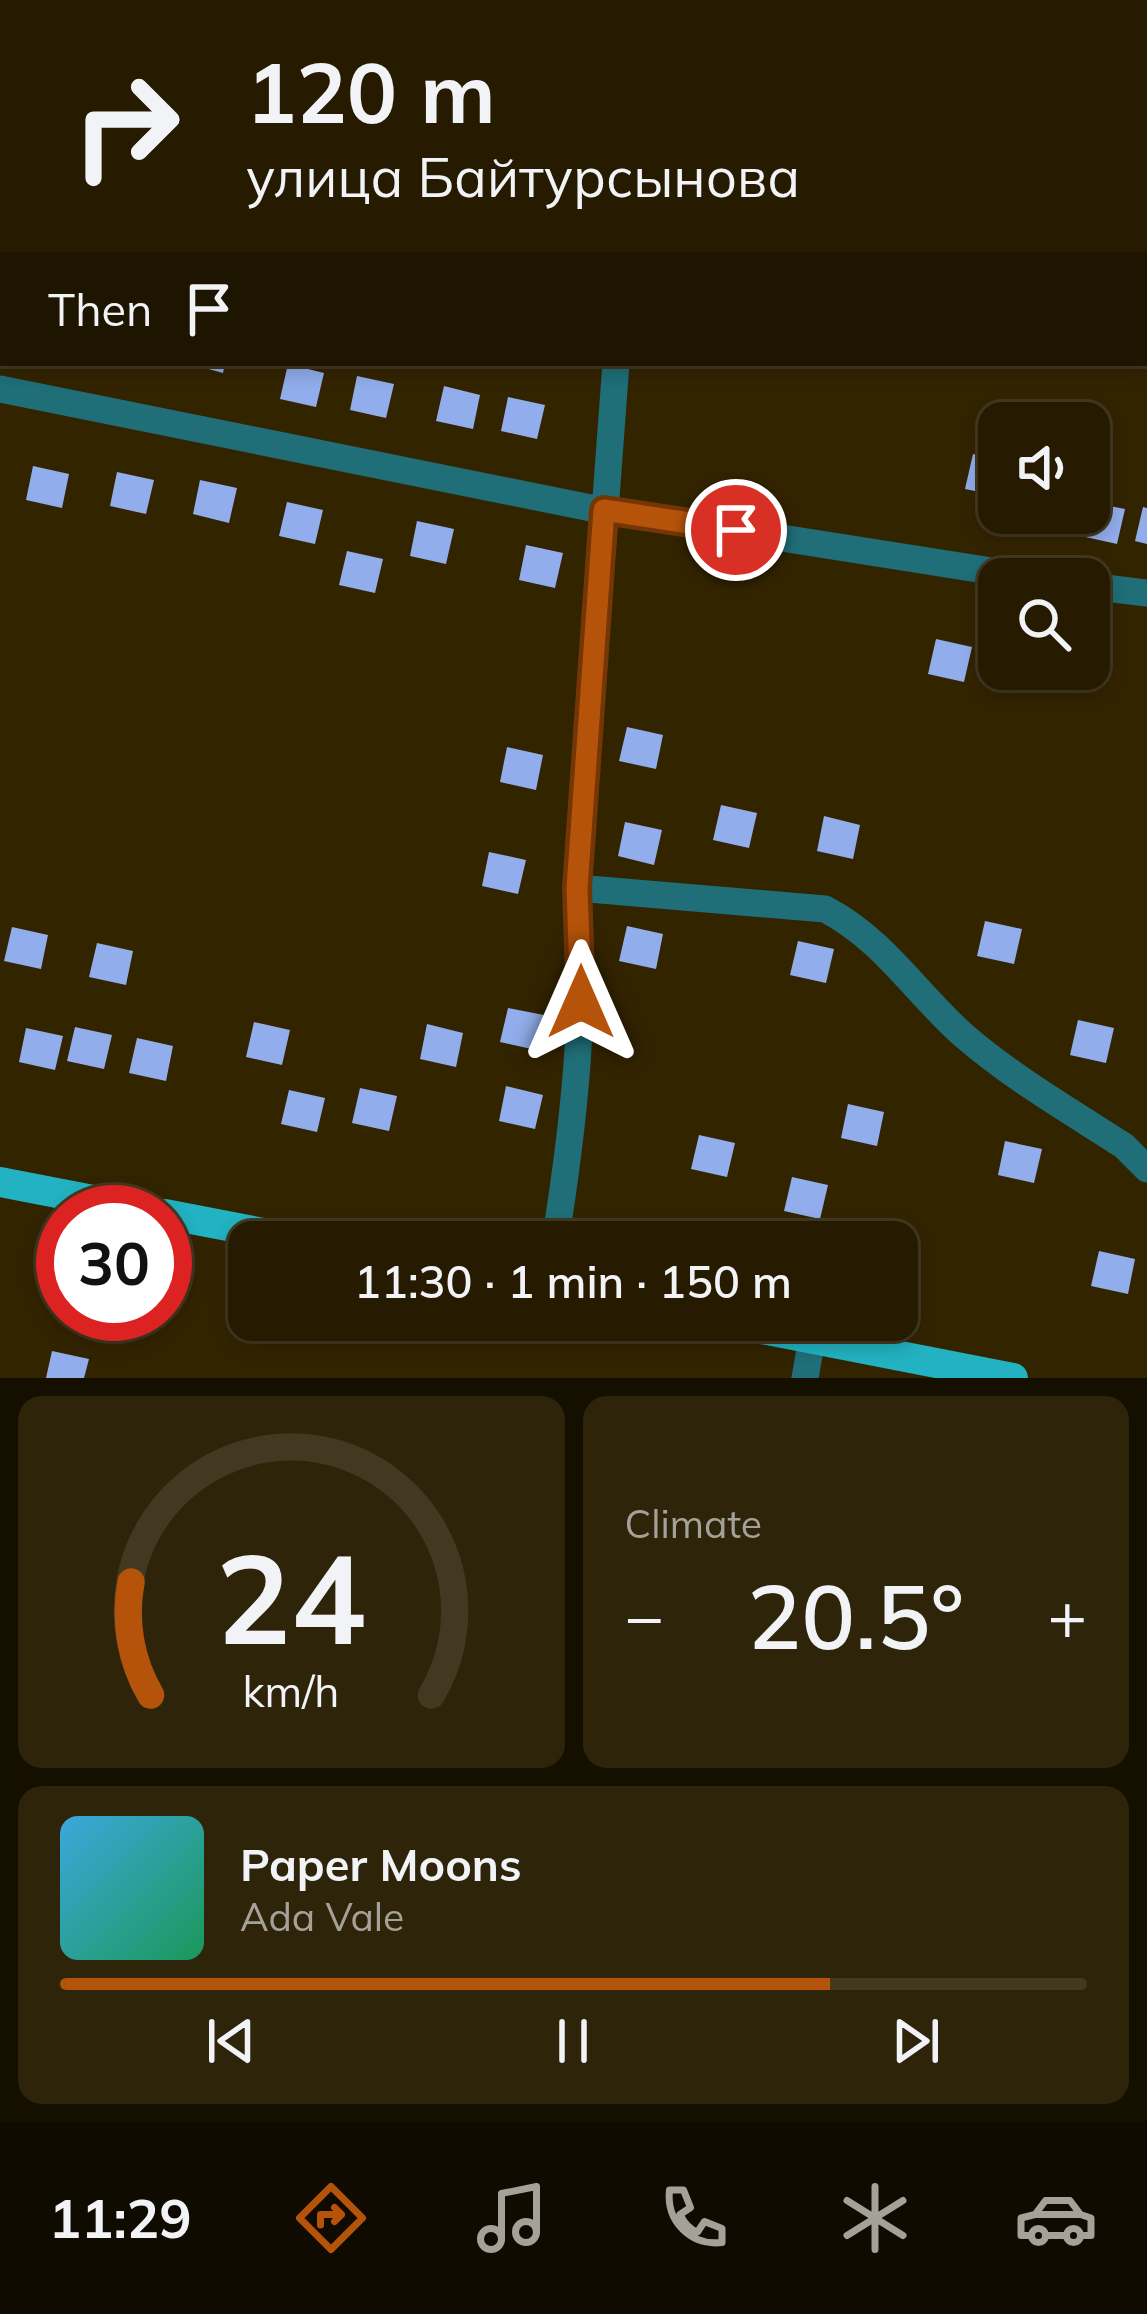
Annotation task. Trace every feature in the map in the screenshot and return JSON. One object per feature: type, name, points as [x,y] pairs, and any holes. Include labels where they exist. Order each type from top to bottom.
[{"type":"main road","points":[[0,1182],[36,1189]]},
{"type":"main road","points":[[192,1219],[228,1226]]},
{"type":"main road","points":[[827,1341],[1013,1378]]},
{"type":"street","points":[[559,1221],[574,1120],[583,963],[577,888],[616,366]]},
{"type":"street","points":[[0,389],[604,510],[978,569]]},
{"type":"street","points":[[1110,589],[1147,593]]},
{"type":"street","points":[[577,888],[825,909],[854,924],[962,1034],[1124,1146],[1147,1169]]},
{"type":"street","points":[[805,1378],[811,1341]]},
{"type":"building","points":[[198,366],[224,366],[223,373]]},
{"type":"building","points":[[288,366],[324,373],[316,407],[280,399]]},
{"type":"building","points":[[357,376],[394,384],[386,418],[350,410]]},
{"type":"building","points":[[444,386],[480,395],[473,429],[436,421]]},
{"type":"building","points":[[508,397],[545,405],[537,439],[501,431]]},
{"type":"building","points":[[973,454],[978,455],[978,492],[965,489]]},
{"type":"building","points":[[33,466],[69,474],[62,508],[26,500]]},
{"type":"building","points":[[117,472],[154,480],[146,514],[110,506]]},
{"type":"building","points":[[200,480],[237,488],[229,523],[193,514]]},
{"type":"building","points":[[287,502],[323,510],[315,544],[279,536]]},
{"type":"building","points":[[1110,506],[1125,509],[1117,544],[1081,536],[1110,534]]},
{"type":"building","points":[[1143,507],[1147,508],[1147,544],[1135,541]]},
{"type":"building","points":[[417,521],[454,529],[446,564],[410,556]]},
{"type":"building","points":[[526,545],[563,553],[555,588],[519,580]]},
{"type":"building","points":[[347,551],[383,559],[375,593],[339,585]]},
{"type":"building","points":[[936,639],[972,647],[964,682],[928,674]]},
{"type":"building","points":[[627,727],[663,735],[656,769],[619,761]]},
{"type":"building","points":[[507,747],[543,755],[536,790],[500,782]]},
{"type":"building","points":[[721,805],[757,813],[749,848],[713,840]]},
{"type":"building","points":[[824,816],[860,825],[853,859],[817,851]]},
{"type":"building","points":[[625,822],[662,830],[654,865],[618,856]]},
{"type":"building","points":[[489,852],[526,860],[518,894],[482,886]]},
{"type":"building","points":[[985,921],[1022,929],[1014,964],[977,956]]},
{"type":"building","points":[[627,926],[663,934],[656,969],[619,961]]},
{"type":"building","points":[[12,927],[48,935],[41,969],[4,961]]},
{"type":"building","points":[[798,941],[834,949],[826,983],[790,975]]},
{"type":"building","points":[[97,943],[133,951],[126,985],[89,977]]},
{"type":"building","points":[[508,1008],[544,1015],[536,1050],[500,1042]]},
{"type":"building","points":[[1078,1020],[1114,1028],[1106,1063],[1070,1055]]},
{"type":"building","points":[[254,1022],[290,1030],[282,1065],[246,1057]]},
{"type":"building","points":[[427,1024],[463,1033],[456,1067],[420,1059]]},
{"type":"building","points":[[75,1027],[112,1035],[104,1069],[67,1061]]},
{"type":"building","points":[[26,1028],[63,1036],[55,1070],[19,1062]]},
{"type":"building","points":[[137,1038],[173,1046],[166,1081],[129,1073]]},
{"type":"building","points":[[506,1086],[543,1095],[535,1129],[499,1121]]},
{"type":"building","points":[[360,1088],[397,1096],[389,1131],[352,1123]]},
{"type":"building","points":[[289,1090],[325,1098],[317,1132],[281,1124]]},
{"type":"building","points":[[848,1104],[884,1112],[877,1146],[841,1138]]},
{"type":"building","points":[[699,1135],[735,1143],[727,1177],[691,1169]]},
{"type":"building","points":[[1005,1141],[1042,1149],[1034,1183],[998,1175]]},
{"type":"building","points":[[792,1177],[828,1185],[820,1219],[784,1211]]},
{"type":"building","points":[[1099,1251],[1135,1259],[1128,1294],[1091,1286]]},
{"type":"building","points":[[52,1351],[89,1359],[84,1378],[46,1378]]},
{"type":"route","points":[[581,1002],[577,888],[604,510],[736,530]]}]
